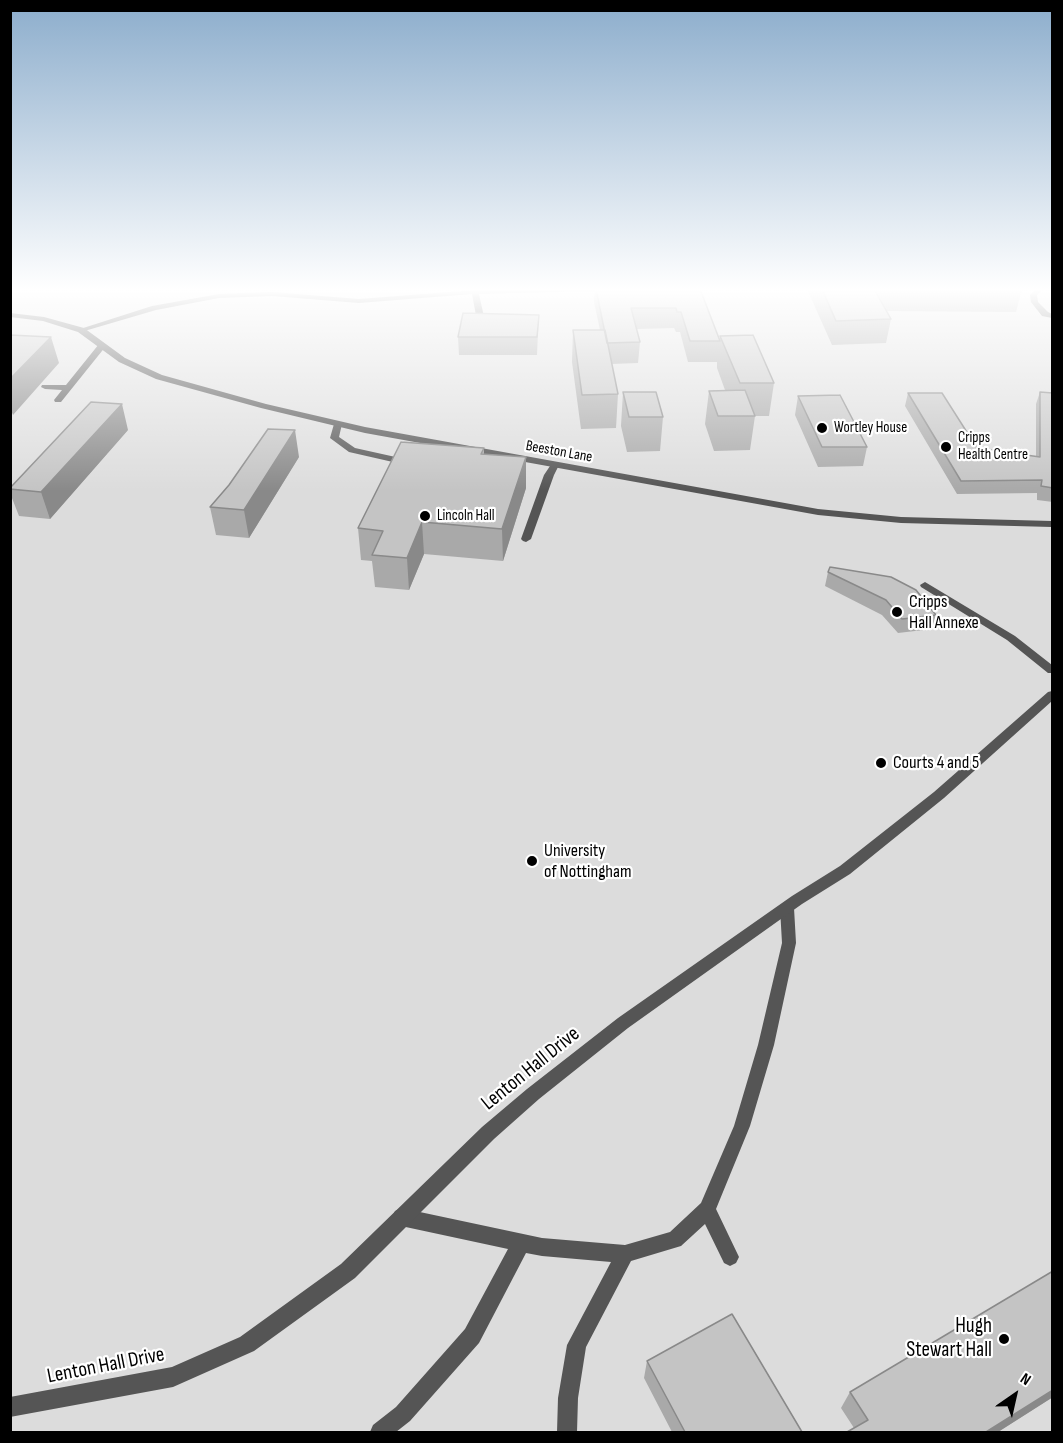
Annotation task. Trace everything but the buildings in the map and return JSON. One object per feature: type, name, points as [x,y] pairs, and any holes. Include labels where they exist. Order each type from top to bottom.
[{"type":"street","points":[[58,400],[94,356]]},
{"type":"street","name":"Beeston Lane","points":[[118,356],[132,366],[159,377],[264,406],[338,424],[457,448],[859,517],[1053,524]]},
{"type":"street","points":[[45,387],[68,388]]},
{"type":"street","points":[[338,424],[334,438],[352,450],[379,458],[420,464]]},
{"type":"street","points":[[448,454],[457,448]]},
{"type":"street","points":[[526,539],[549,474],[555,465]]},
{"type":"street","points":[[925,585],[1011,638],[1053,670]]},
{"type":"street","name":"Lenton Hall Drive","points":[[10,1407],[173,1377],[247,1344],[348,1271],[401,1217],[533,1094],[624,1023],[845,870],[939,795],[1053,695]]},
{"type":"street","points":[[401,1217],[542,1247],[625,1254],[675,1240],[707,1209],[742,1126],[766,1045],[789,943],[787,908]]},
{"type":"street","points":[[707,1209],[730,1257]]},
{"type":"street","points":[[381,1432],[403,1414],[472,1336],[522,1242]]},
{"type":"street","points":[[567,1432],[568,1398],[577,1345],[625,1254]]},
{"type":"shaded area","name":"University of Nottingham","points":[[10,356],[1052,356],[1052,1432],[11,1432]]},
{"type":"place","name":"Wortley House","points":[[822,428]]},
{"type":"place","name":"Cripps Health Centre","points":[[946,447]]},
{"type":"place","name":"Lincoln Hall","points":[[425,516]]},
{"type":"place","name":"Cripps Hall Annexe","points":[[897,612]]},
{"type":"place","name":"Courts 4 and 5","points":[[881,763]]},
{"type":"place","name":"University of Nottingham","points":[[532,861]]},
{"type":"place","name":"Hugh Stewart Hall","points":[[1004,1339]]}]
